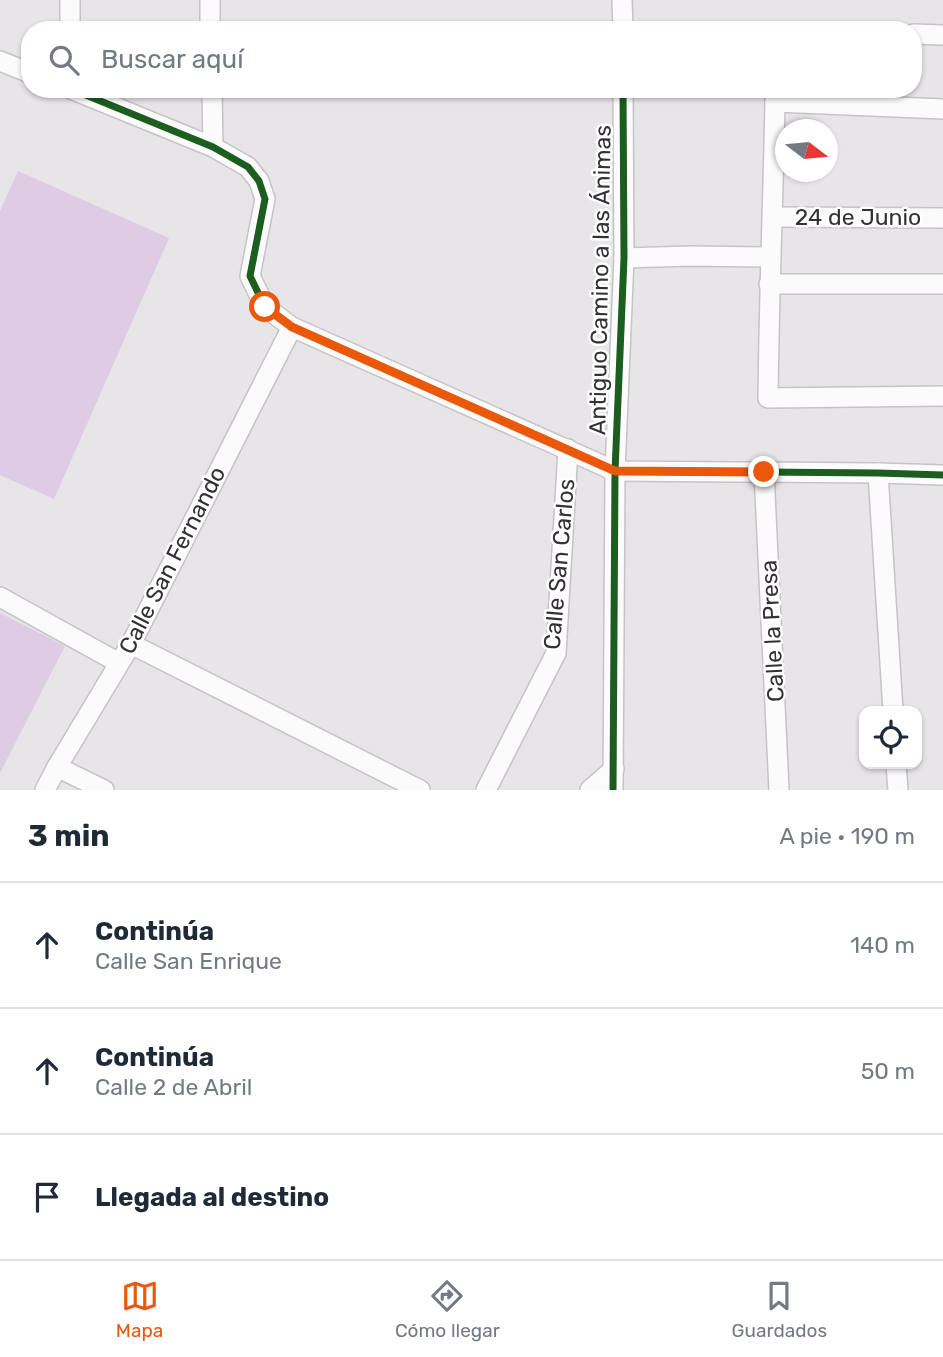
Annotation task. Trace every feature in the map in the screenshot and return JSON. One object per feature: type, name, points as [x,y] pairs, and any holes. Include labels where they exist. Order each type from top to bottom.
[{"type":"street","points":[[70,0],[70,21]]},
{"type":"street","points":[[210,0],[210,21]]},
{"type":"street","points":[[622,0],[623,21]]},
{"type":"street","points":[[0,61],[21,69]]},
{"type":"street","points":[[93,98],[213,147],[248,167],[259,181],[265,199],[250,276],[265,307],[292,327],[615,471],[943,475]]},
{"type":"street","points":[[212,98],[213,147]]},
{"type":"street","name":"Antiguo Camino a las Ánimas","points":[[613,790],[615,471],[624,258],[623,98]]},
{"type":"street","points":[[776,98],[768,398],[943,396]]},
{"type":"street","points":[[802,98],[943,109]]},
{"type":"street","name":"24 de Junio","points":[[773,217],[943,218]]},
{"type":"street","points":[[624,258],[771,257]]},
{"type":"street","points":[[769,284],[943,284]]},
{"type":"street","name":"Calle San Fernando","points":[[45,790],[131,644],[292,327]]},
{"type":"street","name":"Calle San Carlos","points":[[486,790],[556,653],[568,449]]},
{"type":"street","name":"Calle la Presa","points":[[764,472],[779,790]]},
{"type":"street","points":[[878,473],[893,706]]},
{"type":"street","points":[[0,597],[119,663]]},
{"type":"street","points":[[131,644],[420,790]]},
{"type":"street","points":[[57,766],[104,790]]},
{"type":"street","points":[[590,790],[614,769]]},
{"type":"street","points":[[896,769],[898,790]]},
{"type":"shaded area","points":[[18,171],[169,238],[54,499],[0,475],[0,211]]},
{"type":"shaded area","points":[[0,613],[65,646],[0,773]]},
{"type":"cycle path","points":[[93,98],[213,147],[248,167],[259,181],[265,199],[250,276],[265,307],[292,327],[615,471],[943,475]]},
{"type":"cycle path","points":[[613,790],[615,471],[624,258],[623,98]]},
{"type":"route","points":[[265,307],[292,327],[615,471],[764,472]]}]
